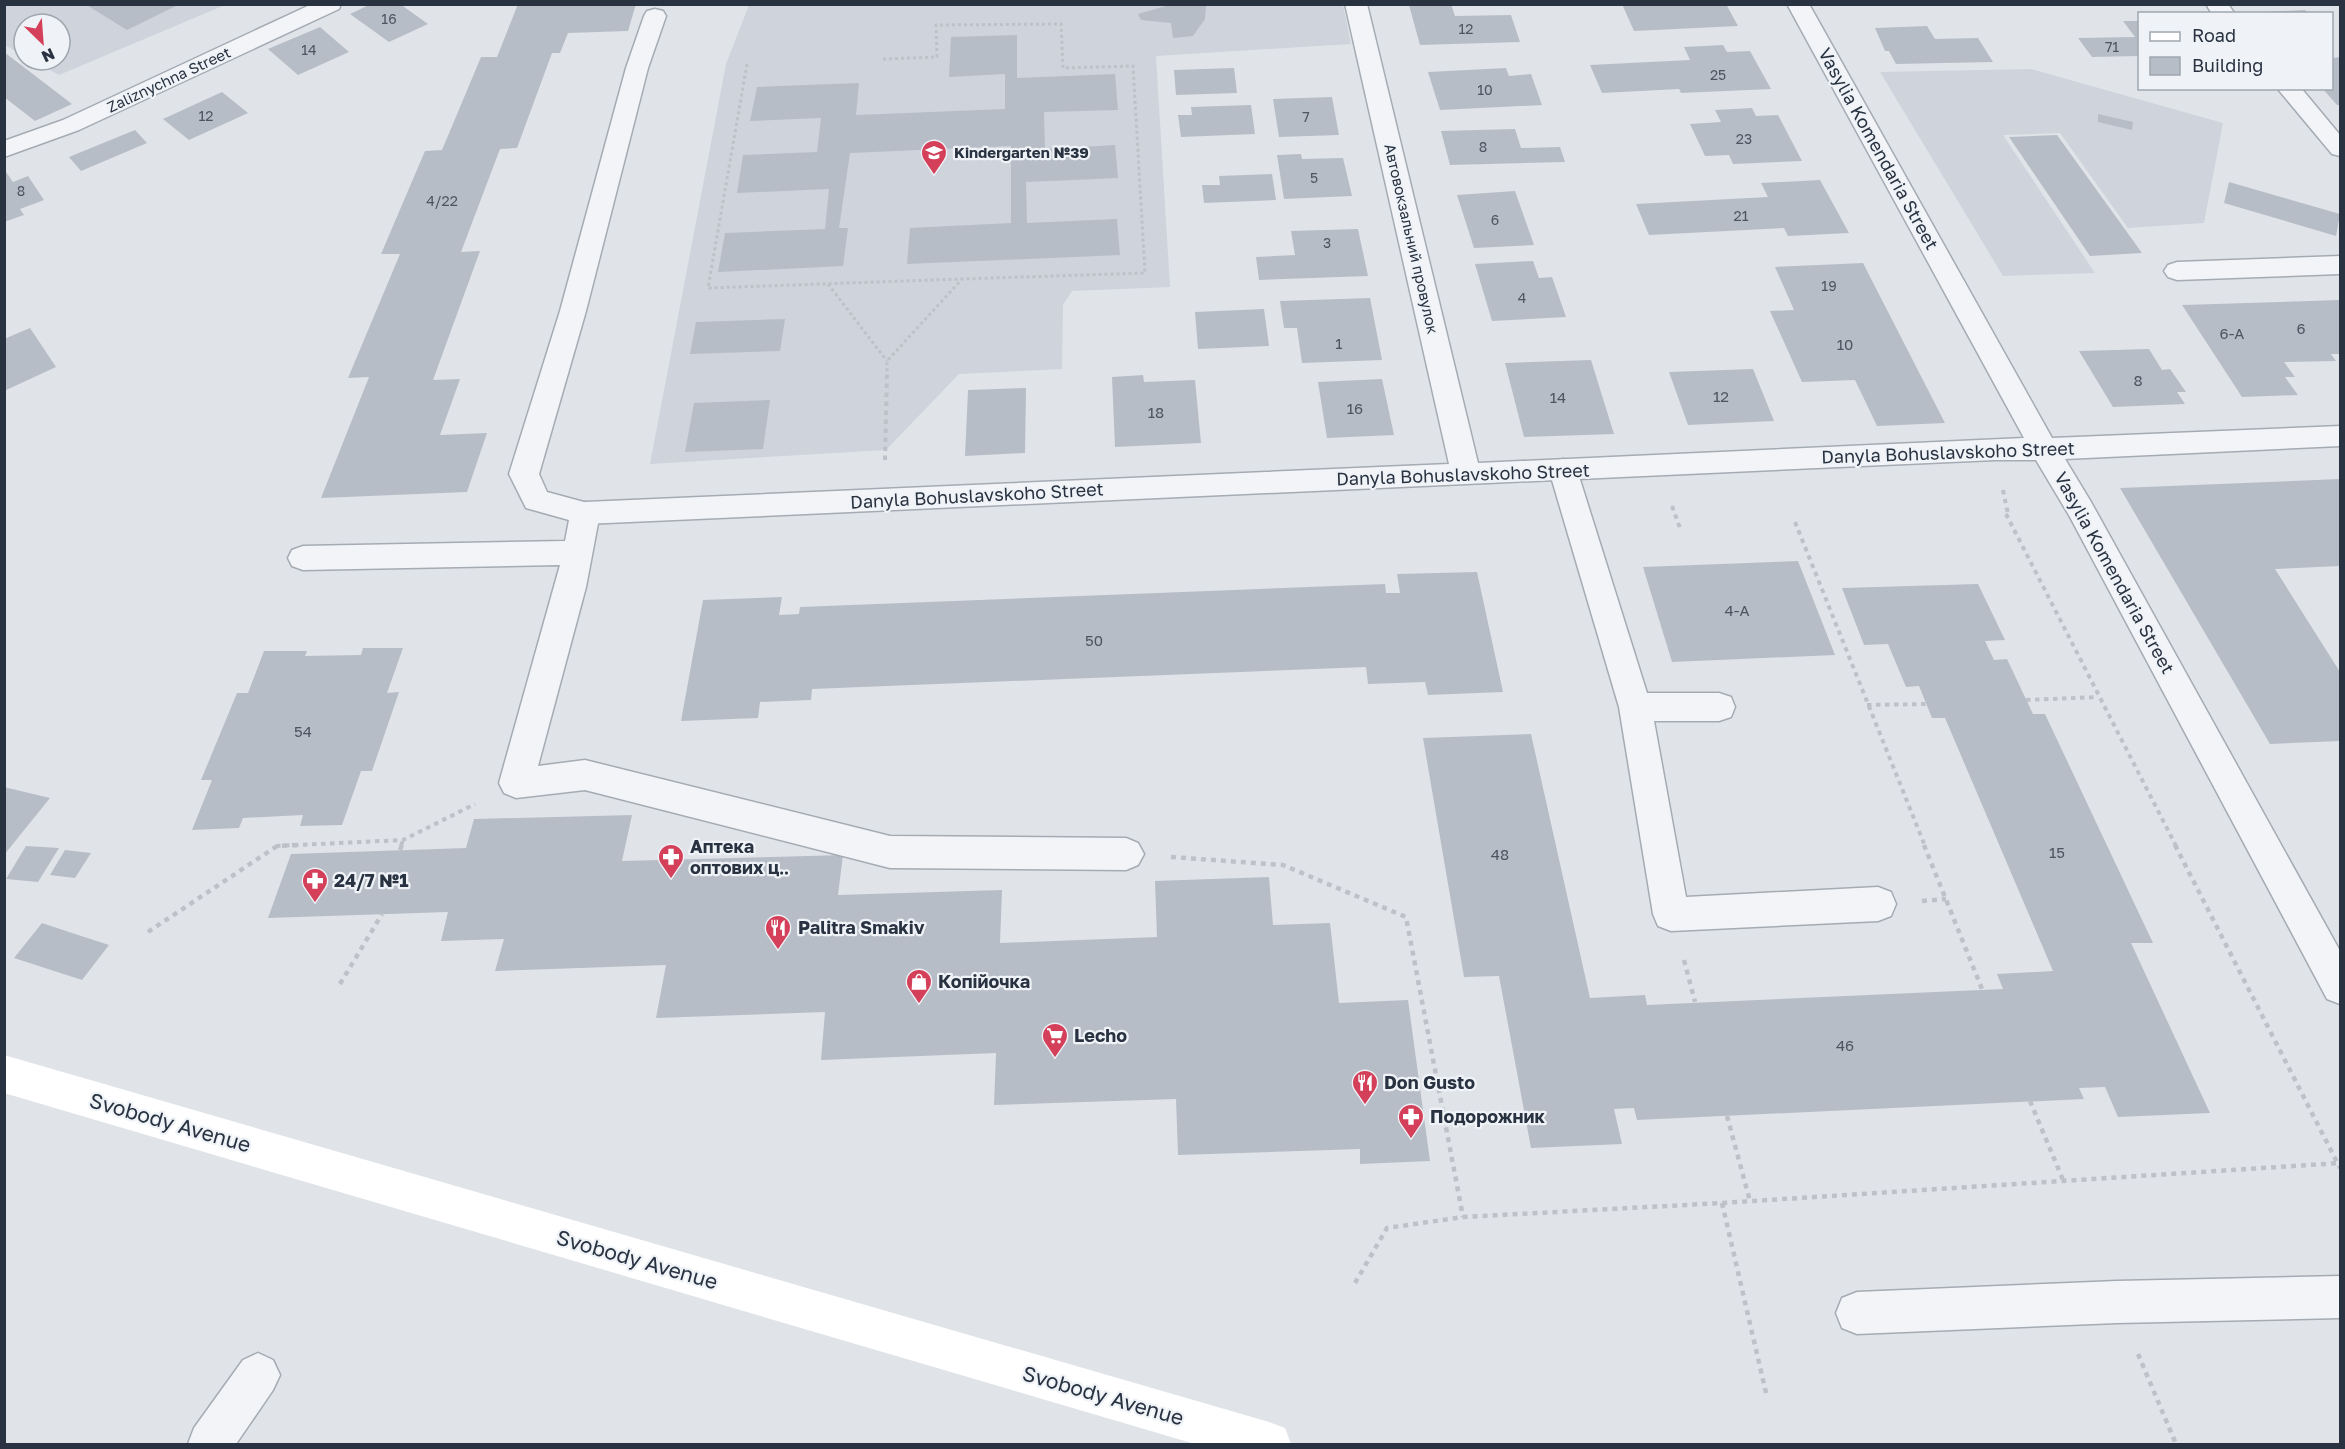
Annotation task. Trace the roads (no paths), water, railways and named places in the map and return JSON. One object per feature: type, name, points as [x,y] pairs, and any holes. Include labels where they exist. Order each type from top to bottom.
[{"type":"main road","name":"Svobody Avenue","points":[[4,1074],[1269,1444]]},
{"type":"street","name":"Zaliznychna Street","points":[[4,150],[71,125],[331,4]]},
{"type":"street","name":"Автовокзальний провулок","points":[[1356,4],[1466,474]]},
{"type":"street","name":"Vasylia Komendaria Street","points":[[1798,4],[2044,449],[2081,510],[2340,986]]},
{"type":"street","name":"Danyla Bohuslavskoho Street","points":[[656,16],[637,68],[573,311],[524,474],[536,500],[585,513],[1995,449],[2044,449],[2340,436]]},
{"type":"street","points":[[2290,90],[2340,149]]},
{"type":"street","points":[[2176,271],[2340,265]]},
{"type":"street","points":[[1563,470],[1635,707],[1671,914],[1878,904]]},
{"type":"street","points":[[585,513],[571,586],[516,783],[585,776],[890,852],[1126,854]]},
{"type":"street","points":[[303,558],[578,553]]},
{"type":"street","points":[[1635,707],[1719,707]]},
{"type":"street","points":[[1857,1312],[2117,1302],[2340,1297]]},
{"type":"street","points":[[210,1444],[258,1375]]},
{"type":"place","name":"Kindergarten №39","points":[[934,176]]},
{"type":"place","name":"Аптека оптових ц‥","points":[[671,880]]},
{"type":"place","name":"24/7 №1","points":[[315,904]]},
{"type":"place","name":"Palitra Smakiv","points":[[778,951]]},
{"type":"place","name":"Копійочка","points":[[919,1005]]},
{"type":"place","name":"Lecho","points":[[1055,1059]]},
{"type":"place","name":"Don Gusto","points":[[1365,1106]]},
{"type":"place","name":"Подорожник","points":[[1411,1140]]}]
